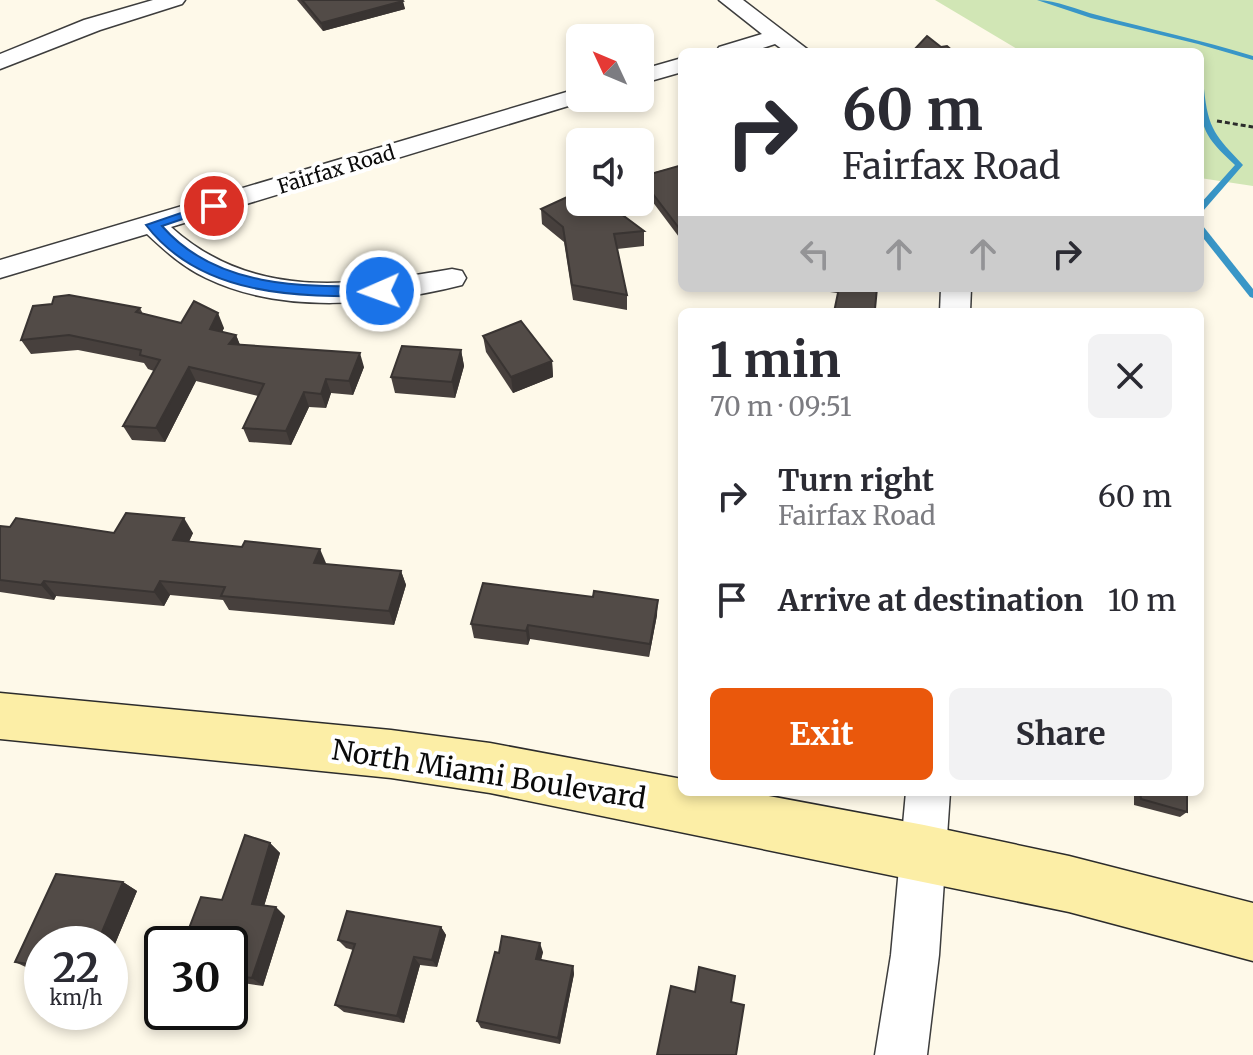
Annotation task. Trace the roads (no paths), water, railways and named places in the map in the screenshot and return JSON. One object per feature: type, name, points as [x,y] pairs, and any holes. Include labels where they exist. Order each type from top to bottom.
[{"type":"main road","name":"North Miami Boulevard","points":[[0,716],[391,754],[490,768],[1069,884],[1253,932]]},
{"type":"street","points":[[0,62],[92,25],[175,0]]},
{"type":"street","points":[[729,0],[795,48]]},
{"type":"street","points":[[740,48],[780,36]]},
{"type":"street","points":[[654,73],[678,66]]},
{"type":"street","name":"Fairfax Road","points":[[0,269],[566,99]]},
{"type":"street","points":[[153,225],[190,260],[251,284],[286,291],[380,291],[452,278]]},
{"type":"street","points":[[901,1055],[915,955],[928,796]]},
{"type":"waterway","points":[[1040,0],[1253,58]]},
{"type":"waterway","points":[[1204,117],[1221,147],[1239,165],[1204,204]]},
{"type":"waterway","points":[[1204,233],[1253,295]]}]
